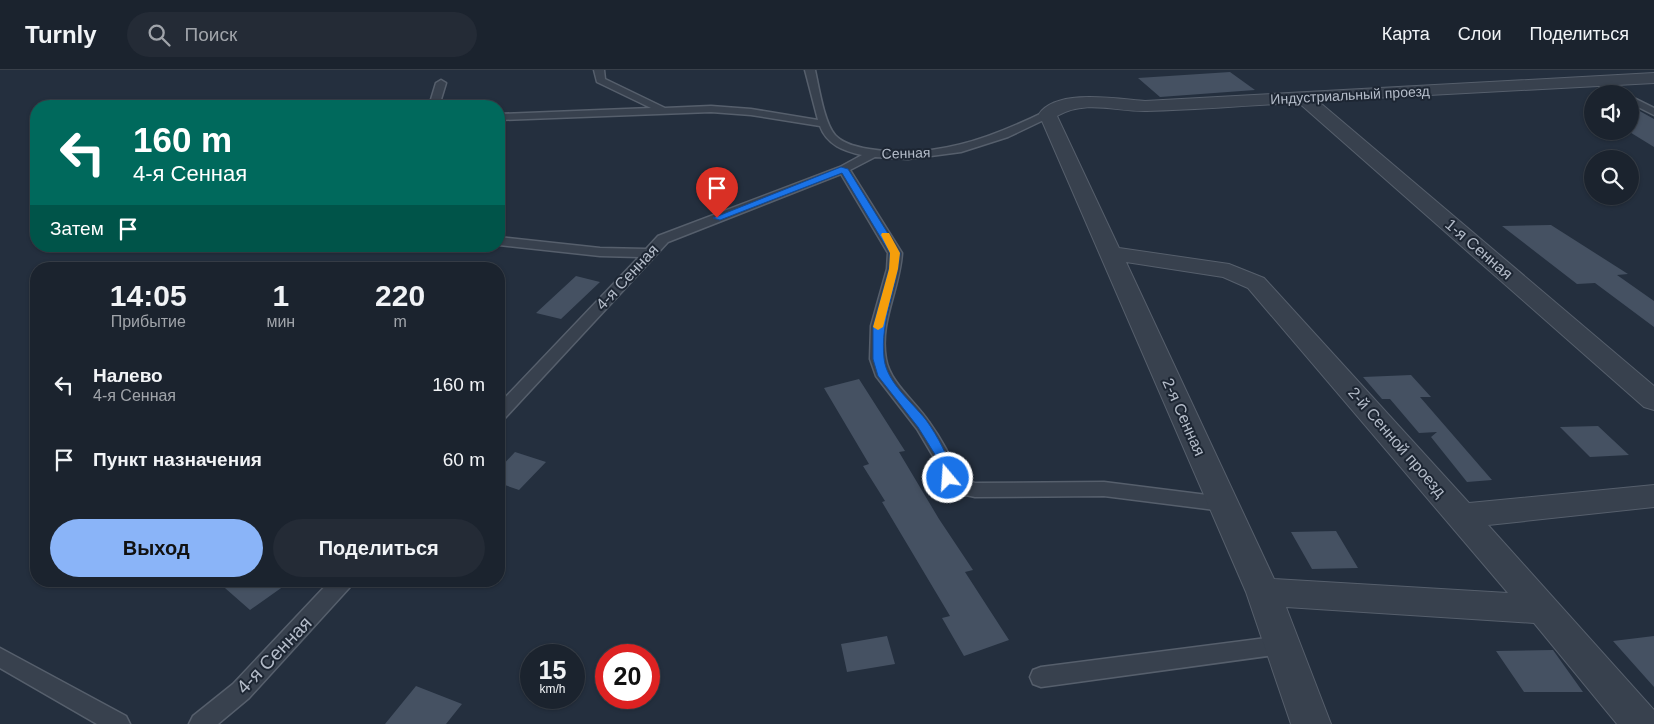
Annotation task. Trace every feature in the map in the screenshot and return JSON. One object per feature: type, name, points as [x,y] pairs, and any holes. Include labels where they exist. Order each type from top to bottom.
[{"type":"street","name":"Индустриальный проезд","points":[[1048,114],[1066,105],[1091,101],[1145,106],[1654,78]]},
{"type":"street","name":"1-я Сенная","points":[[1304,98],[1654,401]]},
{"type":"street","name":"2-я Сенная","points":[[1048,114],[1263,592],[1311,724]]},
{"type":"street","name":"2-й Сенной проезд","points":[[1110,253],[1230,271],[1248,278],[1264,290],[1641,724]]},
{"type":"street","points":[[1461,516],[1654,496]]},
{"type":"street","points":[[1263,592],[1543,609]]},
{"type":"lane","points":[[599,70],[600,80],[665,111]]},
{"type":"lane","name":"Сенная","points":[[810,70],[828,134],[837,143],[872,154],[920,155],[960,148],[999,136],[1048,114]]},
{"type":"lane","points":[[1599,82],[1604,85]]},
{"type":"lane","points":[[436,100],[440,83]]},
{"type":"lane","points":[[1639,104],[1654,112]]},
{"type":"lane","points":[[505,117],[730,110],[825,124]]},
{"type":"lane","name":"4-я Сенная","points":[[505,408],[662,239],[844,169],[872,154]]},
{"type":"lane","points":[[844,169],[895,253],[894,269],[878,326],[878,359],[884,376],[923,425],[942,456],[952,483],[958,487],[974,490],[1104,489],[1223,504]]},
{"type":"lane","points":[[505,241],[600,252],[649,253]]},
{"type":"lane","name":"4-я Сенная","points":[[201,724],[241,691],[337,587]]},
{"type":"lane","points":[[1041,677],[1282,645]]},
{"type":"lane","points":[[0,657],[118,724]]},
{"type":"building","points":[[1230,72],[1255,90],[1160,97],[1138,78]]},
{"type":"building","points":[[1639,111],[1654,119],[1654,147],[1639,138]]},
{"type":"building","points":[[1551,225],[1628,274],[1617,275],[1654,301],[1654,327],[1595,283],[1577,284],[1502,226]]},
{"type":"building","points":[[576,276],[600,282],[561,319],[536,313]]},
{"type":"building","points":[[1411,375],[1431,397],[1420,397],[1492,480],[1467,482],[1431,437],[1437,432],[1419,433],[1390,399],[1382,399],[1363,377]]},
{"type":"building","points":[[859,379],[905,451],[899,452],[939,519],[973,570],[965,572],[1009,640],[964,656],[942,618],[950,616],[882,502],[885,501],[863,466],[869,464],[824,388]]},
{"type":"building","points":[[1598,426],[1629,455],[1590,457],[1560,427]]},
{"type":"building","points":[[515,452],[546,462],[519,490],[505,485],[505,463]]},
{"type":"building","points":[[1336,531],[1358,568],[1312,569],[1291,532]]},
{"type":"building","points":[[224,587],[283,587],[250,610]]},
{"type":"building","points":[[887,636],[895,664],[847,672],[841,644]]},
{"type":"building","points":[[1654,636],[1654,687],[1613,641]]},
{"type":"building","points":[[1553,650],[1583,692],[1524,692],[1496,651]]},
{"type":"building","points":[[416,686],[462,704],[446,724],[385,724]]},
{"type":"slow traffic","points":[[878,327],[894,269],[895,253],[885,235]]},
{"type":"route","points":[[717,218],[844,169],[895,253],[894,269],[878,326],[878,359],[884,376],[923,425],[942,456],[948,478]]}]
